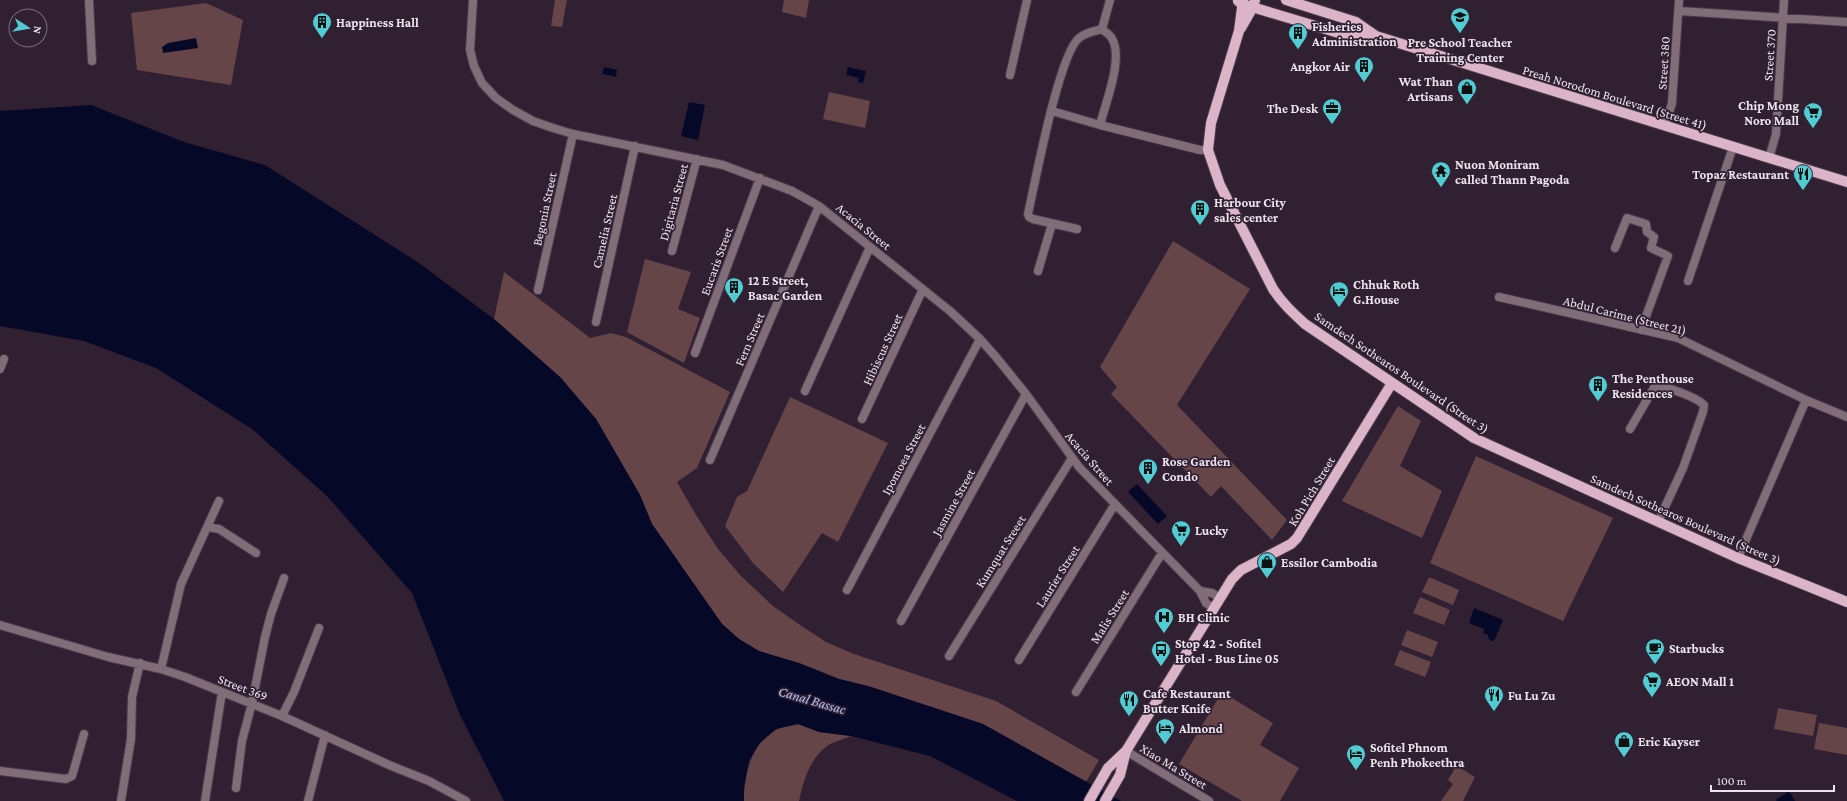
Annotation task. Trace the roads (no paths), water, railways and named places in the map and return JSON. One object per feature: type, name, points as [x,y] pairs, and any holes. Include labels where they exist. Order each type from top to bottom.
[{"type":"main road","name":"Preah Norodom Boulevard (Street 41)","points":[[1286,0],[1356,22],[1376,36],[1847,182]]},
{"type":"main road","name":"Preah Norodom Boulevard (Street 41)","points":[[1240,1],[1254,4],[1352,37],[1376,36]]},
{"type":"main road","name":"Samdech Sothearos Boulevard (Street 3)","points":[[1239,30],[1240,1]]},
{"type":"main road","name":"Samdech Sothearos Boulevard (Street 3)","points":[[1254,4],[1239,30],[1211,123],[1208,150],[1220,185],[1273,289],[1281,301],[1306,324],[1474,438],[1738,558],[1847,602]]},
{"type":"main road","name":"Koh Pich Street","points":[[1090,801],[1108,768],[1126,751],[1232,579],[1241,570],[1291,544],[1297,538],[1392,383]]},
{"type":"main road","name":"Koh Pich Street","points":[[1105,801],[1120,775],[1126,751]]},
{"type":"street","points":[[89,0],[92,61]]},
{"type":"street","name":"Acacia Street","points":[[473,0],[470,50],[474,66],[482,83],[496,98],[513,110],[533,121],[572,134],[723,165],[792,191],[819,206],[923,290],[980,339],[1026,394],[1072,458],[1200,591],[1206,603],[1214,608]]},
{"type":"street","points":[[1010,74],[1027,0]]},
{"type":"street","points":[[1102,29],[1110,0]]},
{"type":"street","name":"Street 380","points":[[1665,126],[1672,103],[1679,0]]},
{"type":"street","name":"Street 370","points":[[1769,158],[1776,134],[1784,0]]},
{"type":"street","points":[[1678,11],[1847,22]]},
{"type":"street","points":[[1077,230],[1033,219],[1029,217],[1028,214],[1061,76],[1071,49],[1079,38],[1102,29]]},
{"type":"street","points":[[1100,125],[1116,63],[1116,50],[1112,38],[1102,29]]},
{"type":"street","points":[[1052,111],[1100,125],[1192,148],[1208,150]]},
{"type":"street","name":"Begonia Street","points":[[538,290],[572,134]]},
{"type":"street","name":"Camelia Street","points":[[596,322],[635,146]]},
{"type":"street","points":[[1688,281],[1733,147]]},
{"type":"street","name":"Digitaria Street","points":[[672,251],[697,159]]},
{"type":"street","name":"Eucaris Street","points":[[694,353],[760,178]]},
{"type":"street","name":"Fern Street","points":[[710,460],[819,206]]},
{"type":"street","points":[[1615,248],[1627,218],[1646,224],[1647,232],[1654,238],[1650,247],[1668,256],[1641,330]]},
{"type":"street","points":[[1038,271],[1052,224]]},
{"type":"street","points":[[805,391],[870,247]]},
{"type":"street","name":"Hibiscus Street","points":[[862,419],[923,290]]},
{"type":"street","name":"Abdul Carime (Street 21)","points":[[1499,297],[1678,338],[1806,400],[1847,417]]},
{"type":"street","name":"Ipomoea Street","points":[[847,590],[980,339]]},
{"type":"street","points":[[0,369],[4,359]]},
{"type":"street","points":[[1630,429],[1655,386],[1696,400],[1704,405],[1703,412],[1683,468],[1658,522]]},
{"type":"street","name":"Jasmine Street","points":[[900,621],[1026,394]]},
{"type":"street","points":[[1738,558],[1806,400]]},
{"type":"street","name":"Kumquat Sreeet","points":[[949,656],[1072,458]]},
{"type":"street","points":[[161,669],[181,584],[219,501]]},
{"type":"street","name":"Laurier Street","points":[[1019,660],[1115,504]]},
{"type":"street","points":[[208,527],[219,529],[256,553]]},
{"type":"street","name":"Malis Street","points":[[1076,692],[1162,553]]},
{"type":"street","points":[[236,788],[242,741],[252,703],[264,637],[284,578]]},
{"type":"street","name":"Acacia Street","points":[[1200,591],[1212,593],[1220,598]]},
{"type":"street","name":"Street 369","points":[[0,625],[108,658],[140,663],[161,669],[252,703],[429,781],[466,801]]},
{"type":"street","points":[[282,716],[294,692],[319,628]]},
{"type":"street","points":[[121,801],[131,739],[132,697],[140,663]]},
{"type":"street","points":[[205,801],[222,692]]},
{"type":"street","points":[[0,771],[66,779],[72,776],[84,734]]},
{"type":"street","points":[[308,801],[325,735]]},
{"type":"street","name":"Xiao Ma Street","points":[[1126,751],[1209,801]]},
{"type":"water","points":[[196,38],[198,48],[163,53],[162,47],[168,43]]},
{"type":"water","points":[[604,67],[617,70],[616,77],[602,74]]},
{"type":"water","points":[[848,67],[866,71],[863,83],[858,82],[859,78],[846,75]]},
{"type":"water","points":[[689,102],[705,105],[698,140],[681,136]]},
{"type":"water","name":"Canal Bassac","points":[[91,105],[184,142],[265,165],[419,263],[494,319],[560,377],[596,419],[640,495],[652,524],[722,624],[739,639],[759,651],[799,663],[839,679],[868,686],[983,724],[1121,801],[1017,801],[930,756],[851,736],[819,732],[798,724],[776,729],[759,744],[749,761],[744,788],[744,801],[504,801],[460,715],[412,593],[327,496],[252,429],[156,368],[84,341],[0,326],[0,111]]},
{"type":"water","points":[[1137,484],[1167,516],[1158,524],[1128,492]]},
{"type":"water","points":[[1474,608],[1503,620],[1493,641],[1489,640],[1488,635],[1483,633],[1484,629],[1469,623]]},
{"type":"water","points":[[1789,791],[1795,801],[1776,800]]},
{"type":"place","name":"Pre School Teacher Training Center","points":[[1460,34]]},
{"type":"place","name":"Happiness Hall","points":[[322,39]]},
{"type":"place","name":"Fisheries Administration","points":[[1298,50]]},
{"type":"place","name":"Angkor Air","points":[[1364,83]]},
{"type":"place","name":"Wat Than Artisans","points":[[1467,105]]},
{"type":"place","name":"The Desk","points":[[1332,125]]},
{"type":"place","name":"Chip Mong Noro Mall","points":[[1813,129]]},
{"type":"place","name":"Nuon Moniram called Thann Pagoda","points":[[1441,188]]},
{"type":"place","name":"Topaz Restaurant","points":[[1803,191]]},
{"type":"place","name":"Harbour City sales center","points":[[1200,226]]},
{"type":"place","name":"12 E Street, Basac Garden","points":[[734,304]]},
{"type":"place","name":"Chhuk Roth G.House","points":[[1339,308]]},
{"type":"place","name":"The Penthouse Residences","points":[[1598,402]]},
{"type":"place","name":"Rose Garden Condo","points":[[1148,485]]},
{"type":"place","name":"Lucky","points":[[1181,547]]},
{"type":"place","name":"Essilor Cambodia","points":[[1267,579]]},
{"type":"place","name":"BH Clinic","points":[[1164,634]]},
{"type":"place","name":"Starbucks","points":[[1655,665]]},
{"type":"place","name":"Stop 42 - Sofitel Hotel - Bus Line 05","points":[[1161,667]]},
{"type":"place","name":"AEON Mall 1","points":[[1652,698]]},
{"type":"place","name":"Fu Lu Zu","points":[[1494,712]]},
{"type":"place","name":"Cafe Restaurant Butter Knife","points":[[1129,717]]},
{"type":"place","name":"Almond","points":[[1165,745]]},
{"type":"place","name":"Eric Kayser","points":[[1624,758]]},
{"type":"place","name":"Sofitel Phnom Penh Phokeethra","points":[[1356,771]]}]
